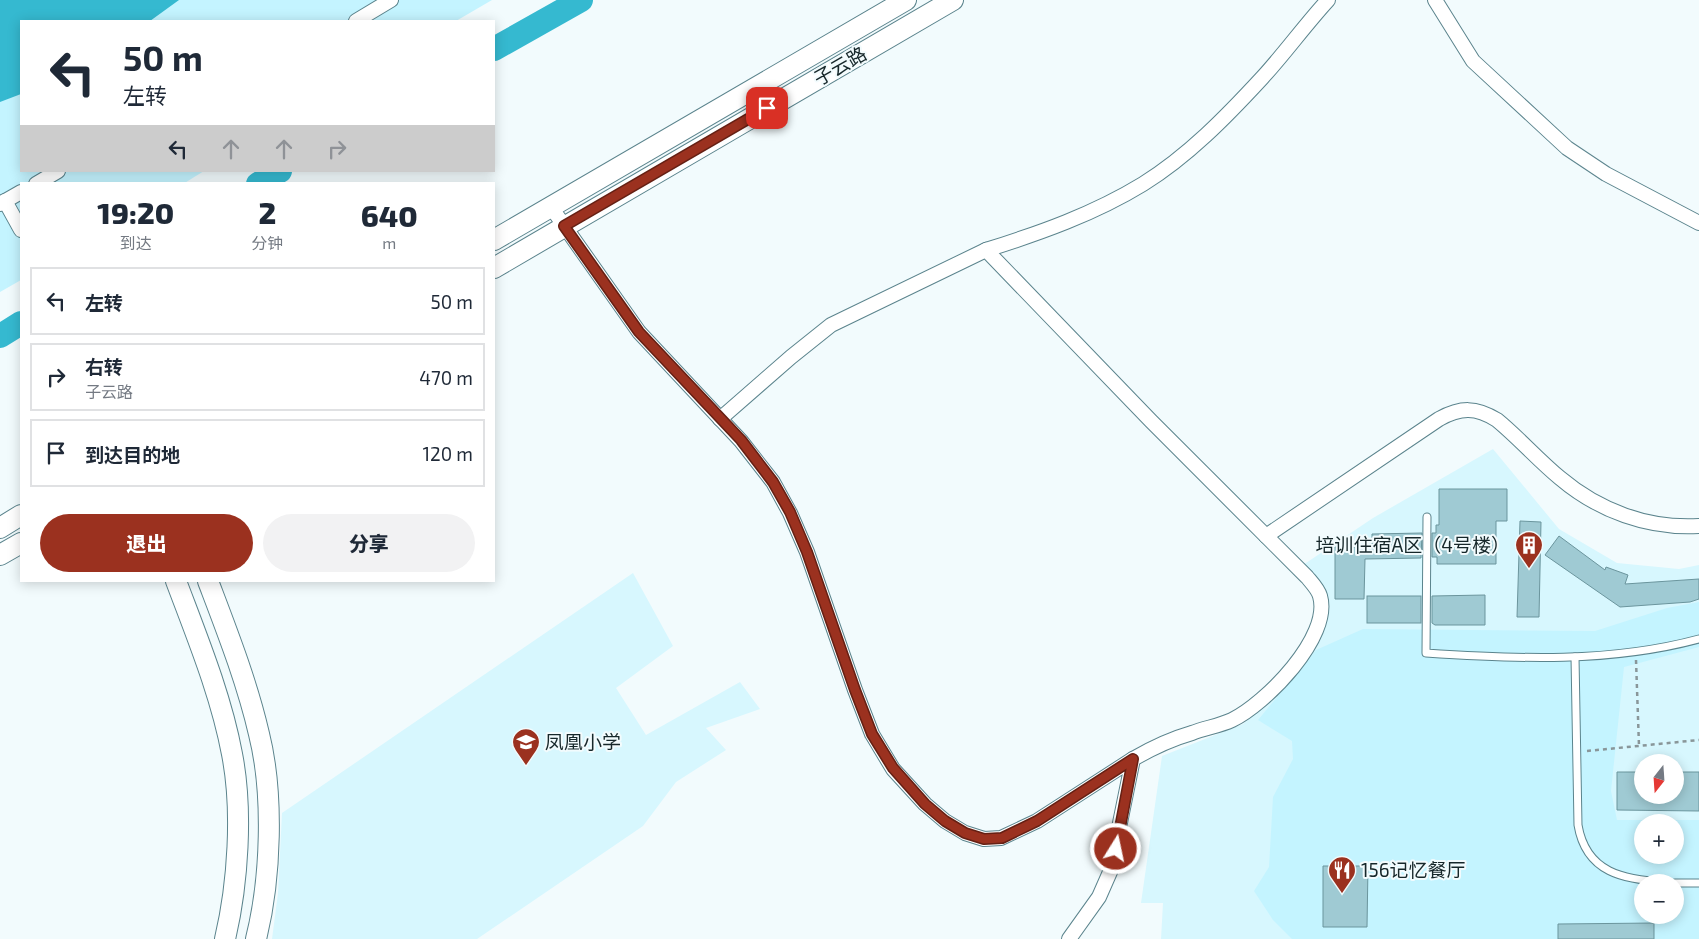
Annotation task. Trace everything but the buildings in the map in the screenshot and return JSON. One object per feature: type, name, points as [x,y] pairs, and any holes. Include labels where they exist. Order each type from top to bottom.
[{"type":"main road","name":"子云路","points":[[495,239],[906,0]]},
{"type":"main road","name":"子云路","points":[[495,267],[953,0]]},
{"type":"main road","points":[[0,528],[20,517]]},
{"type":"main road","points":[[0,555],[20,544]]},
{"type":"main road","points":[[176,582],[211,680],[232,754],[236,793],[236,840],[233,888],[225,939]]},
{"type":"main road","points":[[208,582],[240,670],[262,750],[266,787],[267,836],[264,887],[256,939]]},
{"type":"street","points":[[358,20],[390,0]]},
{"type":"street","points":[[720,419],[791,356],[831,325],[986,250],[1040,233],[1089,213],[1127,194],[1163,171],[1199,141],[1240,102],[1281,57],[1328,0]]},
{"type":"street","points":[[1435,0],[1472,61],[1567,148],[1606,174],[1699,223]]},
{"type":"street","points":[[39,182],[56,172]]},
{"type":"street","points":[[20,193],[2,202],[20,229]]},
{"type":"street","points":[[550,207],[639,332],[759,462],[790,512],[807,552],[864,717],[881,752],[907,786],[936,814],[956,828],[975,837],[1002,838],[1037,821],[1133,759],[1172,740],[1225,723],[1246,712],[1276,685],[1312,638],[1320,616],[1320,596],[1307,577],[1151,421],[986,250]]},
{"type":"street","points":[[1266,536],[1439,419],[1452,412],[1469,409],[1487,414],[1497,420],[1560,478],[1594,502],[1644,522],[1670,526],[1699,526]]},
{"type":"street","points":[[1069,939],[1099,897],[1110,872],[1133,759]]},
{"type":"lane","points":[[1427,517],[1426,653],[1512,657],[1575,657],[1635,652],[1699,639]]},
{"type":"lane","points":[[1575,657],[1578,825],[1581,841],[1588,854],[1604,868],[1615,874],[1634,879]]},
{"type":"lane","points":[[1684,883],[1699,883]]},
{"type":"path","points":[[1635,652],[1639,746]]},
{"type":"path","points":[[1578,752],[1699,740]]},
{"type":"shaded area","points":[[0,0],[492,0],[458,20],[20,20],[20,172],[202,172],[186,182],[20,182],[20,281],[0,292]]},
{"type":"shaded area","points":[[1493,449],[1559,529],[1617,563],[1679,569],[1699,565],[1699,939],[1161,939],[1163,903],[1141,903],[1162,756],[1243,724],[1260,709],[1325,614],[1303,565],[1373,518]]},
{"type":"shaded area","name":"凤凰小学","points":[[633,573],[673,646],[616,688],[646,735],[740,682],[760,709],[706,728],[726,750],[676,782],[643,826],[477,939],[272,939],[278,893],[282,813]]},
{"type":"shaded area","points":[[1699,602],[1699,647],[1624,667],[1611,791],[1617,820],[1634,820],[1634,864],[1684,864],[1684,820],[1699,820],[1699,939],[1292,939],[1273,920],[1254,891],[1269,867],[1273,797],[1293,759],[1292,741],[1258,720],[1316,650],[1363,629],[1595,631],[1667,608]]},
{"type":"water","points":[[0,0],[179,0],[151,20],[20,20],[20,94],[0,102]]},
{"type":"waterway","points":[[495,48],[581,0]]},
{"type":"waterway","points":[[261,182],[278,172]]},
{"type":"waterway","points":[[0,336],[20,324]]},
{"type":"place","name":"培训住宿A区（4号楼）","points":[[1529,569]]},
{"type":"place","name":"凤凰小学","points":[[526,766]]},
{"type":"place","name":"156记忆餐厅","points":[[1342,894]]},
{"type":"route","points":[[767,108],[564,226],[626,316],[653,349],[741,440],[759,462],[782,496],[807,552],[864,717],[881,752],[907,786],[936,814],[965,833],[984,839],[1002,838],[1037,821],[1133,759],[1126,786],[1116,849]]}]
